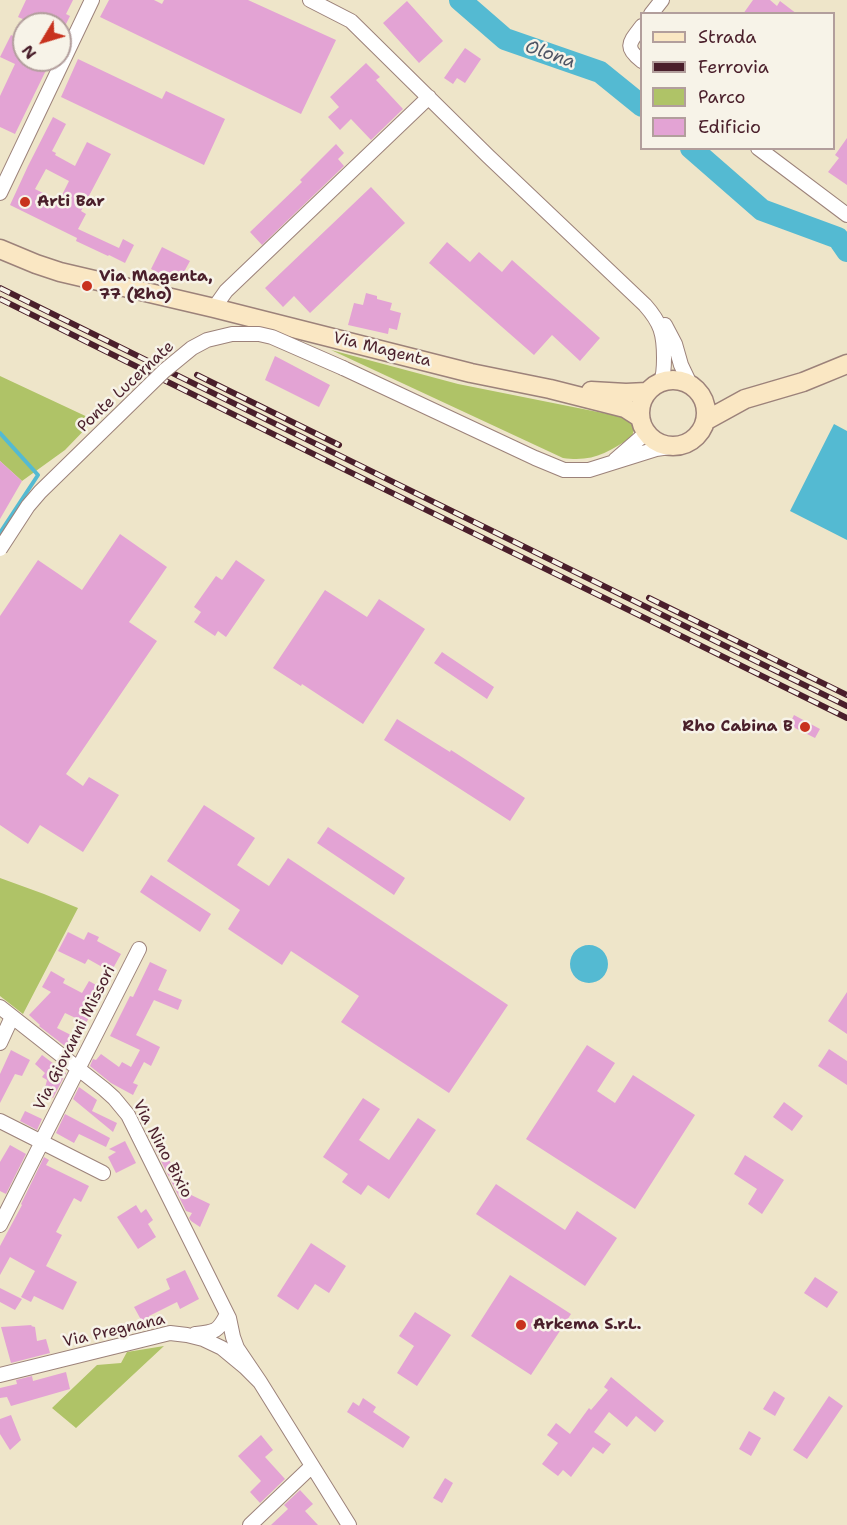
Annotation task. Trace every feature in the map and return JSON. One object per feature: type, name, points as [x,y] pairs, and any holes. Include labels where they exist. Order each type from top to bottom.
[{"type":"street","points":[[0,193],[92,0]]},
{"type":"street","points":[[310,0],[351,21],[656,317],[664,344],[664,374],[640,405],[643,425],[655,441],[670,447],[681,446],[692,441],[699,433],[705,421],[706,411],[681,365],[669,331],[658,314],[645,305]]},
{"type":"street","points":[[653,12],[662,0]]},
{"type":"street","points":[[640,29],[631,40],[630,48],[631,52],[640,59]]},
{"type":"street","points":[[214,308],[226,291],[429,97]]},
{"type":"street","points":[[761,150],[847,215]]},
{"type":"street","name":"Via Magenta","points":[[0,249],[60,272],[471,373],[550,389],[625,408],[643,425]]},
{"type":"street","name":"Ponte Lucernate","points":[[0,549],[40,492],[164,371],[192,348],[207,340],[232,334],[246,333],[272,337],[564,470],[589,470],[670,447]]},
{"type":"street","points":[[705,421],[746,399],[803,382],[847,364]]},
{"type":"street","points":[[654,387],[679,381],[696,392],[746,399]]},
{"type":"street","name":"Via Magenta","points":[[550,389],[626,393],[654,387]]},
{"type":"street","name":"Ponte Lucernate","points":[[614,462],[643,425]]},
{"type":"street","name":"Via Giovanni Missori","points":[[0,1225],[139,949]]},
{"type":"street","name":"Via Nino Bixio","points":[[0,1007],[114,1098],[128,1114],[227,1314],[237,1348],[260,1382]]},
{"type":"street","points":[[0,1043],[12,1017]]},
{"type":"street","points":[[0,1121],[103,1173]]},
{"type":"street","points":[[187,1335],[213,1332],[220,1327],[227,1314]]},
{"type":"street","name":"Via Pregnana","points":[[0,1375],[170,1333],[203,1339],[222,1348],[260,1382],[347,1525]]},
{"type":"street","points":[[250,1525],[314,1469]]},
{"type":"green space","points":[[331,350],[458,384],[623,417],[631,423],[634,429],[632,437],[599,455],[583,459],[563,458]]},
{"type":"green space","points":[[0,376],[94,420],[65,450],[22,481],[0,461]]},
{"type":"green space","points":[[0,878],[78,908],[23,1014],[0,996]]},
{"type":"green space","points":[[164,1346],[76,1428],[52,1408],[97,1365],[121,1363],[127,1352]]},
{"type":"water","points":[[834,424],[847,431],[847,540],[790,511]]},
{"type":"water","points":[[589,945],[602,951],[608,964],[602,977],[589,983],[576,977],[570,964],[576,951]]},
{"type":"building","points":[[26,0],[73,0],[67,12],[20,12]]},
{"type":"building","points":[[109,0],[154,0],[162,4],[164,0],[248,0],[336,40],[301,114],[100,17]]},
{"type":"building","points":[[753,0],[770,0],[777,6],[780,1],[794,12],[744,12]]},
{"type":"building","points":[[407,1],[443,41],[419,63],[383,23]]},
{"type":"building","points":[[11,35],[12,35],[12,63],[0,57]]},
{"type":"building","points":[[465,48],[481,59],[465,83],[457,78],[453,84],[444,78]]},
{"type":"building","points":[[78,59],[162,99],[166,91],[225,119],[204,165],[61,97]]},
{"type":"building","points":[[366,63],[380,77],[376,80],[403,109],[371,140],[351,119],[340,130],[328,117],[339,107],[330,97]]},
{"type":"building","points":[[12,70],[45,72],[15,134],[0,127],[0,96]]},
{"type":"building","points":[[53,117],[66,124],[52,151],[56,153],[55,155],[75,166],[87,142],[111,154],[81,211],[86,214],[78,229],[119,248],[123,239],[134,245],[125,263],[76,241],[77,238],[10,205]],"holes":[[[46,169],[69,181],[59,201],[35,189]]]},
{"type":"building","points":[[847,138],[847,185],[828,172],[839,158],[835,155]]},
{"type":"building","points":[[336,144],[344,153],[338,159],[344,166],[262,245],[250,232],[302,182],[300,180]]},
{"type":"building","points":[[371,187],[405,223],[310,313],[294,296],[283,307],[265,288]]},
{"type":"building","points":[[447,242],[470,262],[479,252],[502,272],[512,260],[600,338],[580,361],[552,335],[534,355],[429,263]]},
{"type":"building","points":[[162,247],[190,261],[178,283],[151,269]]},
{"type":"building","points":[[366,293],[392,303],[390,310],[401,313],[397,330],[389,328],[388,334],[348,325],[354,303],[363,305]]},
{"type":"building","points":[[275,356],[330,385],[319,407],[265,380]]},
{"type":"building","points":[[0,461],[22,481],[0,519]]},
{"type":"building","points":[[120,534],[167,567],[129,622],[157,641],[66,774],[83,786],[89,777],[119,795],[83,852],[40,825],[28,844],[0,825],[0,616],[38,560],[82,590]]},
{"type":"building","points":[[236,560],[265,580],[226,637],[218,631],[215,636],[194,622],[201,612],[194,607],[216,576],[222,580]]},
{"type":"building","points":[[325,590],[367,617],[379,599],[425,629],[363,724],[273,668]]},
{"type":"building","points":[[442,652],[494,687],[487,699],[434,663]]},
{"type":"building","name":"Rho Cabina B","points":[[794,715],[820,729],[815,738],[789,725]]},
{"type":"building","points":[[397,719],[450,752],[451,750],[525,798],[510,821],[384,740]]},
{"type":"building","points":[[204,805],[255,838],[237,865],[269,886],[288,858],[508,1005],[449,1093],[341,1022],[359,996],[291,951],[282,965],[228,929],[240,910],[167,861]]},
{"type":"building","points":[[328,827],[405,878],[394,895],[317,843]]},
{"type":"building","points":[[151,875],[211,914],[200,932],[140,892]]},
{"type":"building","points":[[68,932],[84,940],[88,932],[99,937],[97,941],[121,954],[111,972],[88,959],[85,964],[58,951]]},
{"type":"building","points":[[150,962],[167,970],[158,990],[182,1000],[178,1010],[154,1000],[136,1035],[160,1047],[151,1066],[144,1062],[133,1083],[138,1085],[133,1095],[111,1083],[90,1066],[93,1059],[96,1060],[101,1054],[119,1067],[122,1062],[131,1067],[140,1050],[110,1036]]},
{"type":"building","points":[[51,971],[65,979],[63,983],[82,993],[89,981],[105,990],[86,1023],[65,1013],[57,1028],[77,1038],[70,1050],[39,1026],[29,1015],[51,992],[42,987]]},
{"type":"building","points":[[847,992],[847,1034],[828,1021]]},
{"type":"building","points":[[587,1045],[615,1063],[597,1091],[615,1103],[633,1075],[695,1115],[635,1209],[526,1139]]},
{"type":"building","points":[[829,1049],[847,1061],[847,1085],[818,1066]]},
{"type":"building","points":[[11,1050],[30,1060],[22,1076],[15,1074],[0,1103],[0,1074]]},
{"type":"building","points":[[42,1055],[66,1073],[53,1098],[44,1092],[47,1080],[42,1077],[45,1073],[35,1064]]},
{"type":"building","points":[[79,1087],[97,1100],[92,1111],[117,1123],[113,1132],[73,1099]]},
{"type":"building","points":[[363,1098],[380,1109],[359,1140],[389,1160],[418,1118],[436,1130],[389,1199],[368,1185],[361,1195],[342,1182],[348,1174],[323,1157]]},
{"type":"building","points":[[784,1102],[803,1116],[792,1131],[773,1117]]},
{"type":"building","points":[[25,1111],[42,1119],[37,1130],[20,1121]]},
{"type":"building","points":[[65,1114],[110,1138],[106,1147],[79,1134],[74,1143],[56,1133]]},
{"type":"building","points":[[125,1141],[136,1163],[116,1173],[108,1157],[116,1152],[109,1149]]},
{"type":"building","points":[[160,1143],[187,1193],[210,1204],[200,1227],[189,1218],[192,1213],[186,1211],[154,1147]]},
{"type":"building","points":[[10,1145],[26,1154],[6,1194],[0,1191],[0,1162]]},
{"type":"building","points":[[745,1155],[784,1180],[762,1214],[748,1204],[757,1189],[734,1174]]},
{"type":"building","points":[[44,1157],[49,1160],[46,1165],[89,1186],[81,1202],[74,1198],[56,1232],[62,1235],[46,1266],[77,1282],[63,1310],[34,1296],[31,1302],[21,1297],[35,1271],[10,1257],[0,1275],[0,1246]]},
{"type":"building","points":[[496,1184],[565,1230],[577,1211],[617,1238],[585,1286],[476,1214]]},
{"type":"building","points":[[136,1205],[141,1213],[146,1209],[153,1220],[148,1224],[156,1237],[138,1249],[117,1217]]},
{"type":"building","points":[[311,1243],[346,1266],[329,1293],[315,1284],[298,1310],[277,1296]]},
{"type":"building","points":[[185,1270],[199,1299],[180,1309],[177,1302],[149,1316],[153,1323],[145,1327],[134,1307],[170,1289],[166,1279]]},
{"type":"building","name":"Arkema S.r.L.","points":[[510,1275],[571,1314],[531,1375],[471,1336]]},
{"type":"building","points":[[815,1277],[838,1292],[827,1308],[804,1293]]},
{"type":"building","points":[[0,1288],[22,1299],[15,1310],[0,1302]]},
{"type":"building","points":[[415,1312],[451,1335],[417,1386],[397,1373],[414,1346],[399,1336]]},
{"type":"building","points":[[32,1325],[35,1327],[37,1341],[46,1339],[50,1353],[11,1363],[1,1327]]},
{"type":"building","points":[[66,1372],[70,1389],[11,1406],[7,1397],[0,1398],[0,1388],[17,1384],[16,1380],[32,1376],[33,1381]]},
{"type":"building","points":[[611,1377],[664,1421],[655,1432],[636,1416],[627,1427],[609,1412],[594,1432],[611,1444],[603,1454],[593,1447],[571,1477],[563,1470],[558,1476],[542,1464],[558,1443],[547,1435],[556,1423],[570,1434],[589,1408],[591,1410],[608,1390],[604,1387]]},
{"type":"building","points":[[774,1391],[785,1398],[775,1416],[763,1409]]},
{"type":"building","points":[[829,1396],[843,1406],[807,1459],[793,1450]]},
{"type":"building","points":[[363,1398],[376,1407],[373,1412],[410,1437],[403,1448],[347,1412],[353,1402],[359,1406]]},
{"type":"building","points":[[11,1415],[21,1440],[10,1450],[0,1434],[0,1419]]},
{"type":"building","points":[[749,1431],[761,1438],[751,1456],[739,1449]]},
{"type":"building","points":[[261,1435],[273,1450],[265,1457],[285,1479],[260,1503],[250,1492],[261,1481],[238,1456]]},
{"type":"building","points":[[445,1478],[453,1483],[442,1503],[433,1498]]},
{"type":"building","points":[[300,1490],[313,1504],[305,1511],[318,1525],[271,1525],[288,1509],[284,1505]]},
{"type":"waterway","name":"Olona","points":[[460,0],[505,39],[600,72],[640,104]]},
{"type":"waterway","name":"Olona","points":[[693,150],[762,210],[838,238],[847,251]]},
{"type":"waterway","points":[[0,433],[38,475],[0,533]]},
{"type":"railway","points":[[0,288],[847,706]]},
{"type":"railway","points":[[0,299],[847,718]]},
{"type":"railway","points":[[197,375],[339,445]]},
{"type":"railway","points":[[649,598],[847,695]]},
{"type":"place","name":"Arti Bar","points":[[25,202]]},
{"type":"place","name":"Via Magenta, 77 (Rho)","points":[[87,286]]},
{"type":"place","name":"Rho Cabina B","points":[[805,727]]},
{"type":"place","name":"Arkema S.r.L.","points":[[521,1325]]}]
